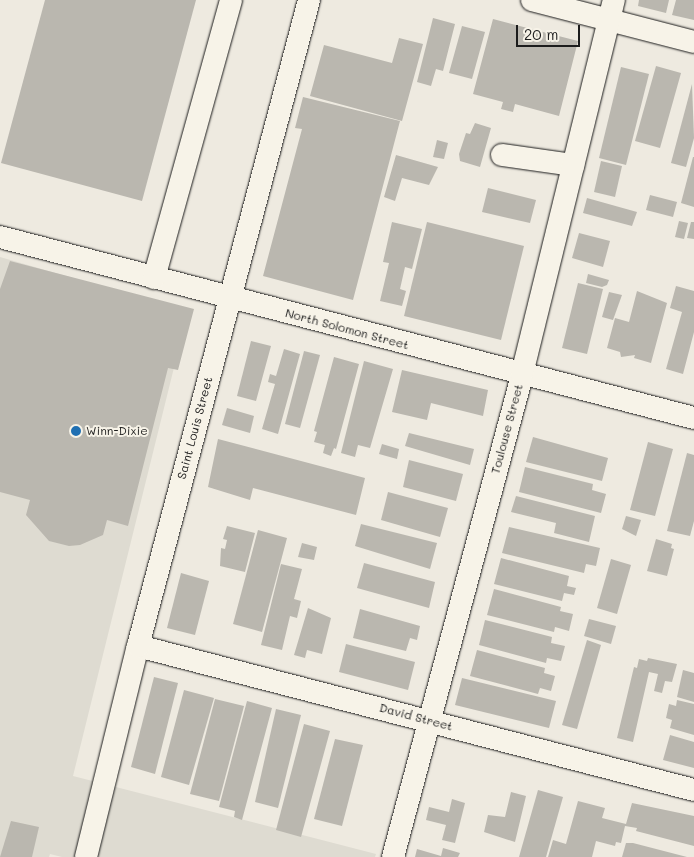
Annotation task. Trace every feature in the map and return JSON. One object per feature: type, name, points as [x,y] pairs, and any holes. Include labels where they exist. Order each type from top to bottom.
[{"type":"street","points":[[154,278],[231,0]]},
{"type":"street","name":"Saint Louis Street","points":[[86,857],[138,646],[309,0]]},
{"type":"street","points":[[532,0],[611,10],[694,42]]},
{"type":"street","name":"Toulouse Street","points":[[393,857],[522,374],[611,10]]},
{"type":"street","points":[[502,155],[573,165]]},
{"type":"street","name":"North Solomon Street","points":[[0,237],[694,418]]},
{"type":"street","name":"David Street","points":[[138,646],[694,790]]},
{"type":"shaded area","points":[[0,257],[188,311],[73,776],[376,854],[375,857],[62,857],[50,854],[49,857],[0,857]]},
{"type":"building","points":[[45,0],[196,0],[142,201],[1,163]]},
{"type":"building","points":[[639,0],[669,0],[666,13],[638,6]]},
{"type":"building","points":[[676,0],[694,0],[694,20],[672,15]]},
{"type":"building","points":[[433,18],[455,24],[443,71],[436,69],[431,86],[417,82]]},
{"type":"building","points":[[493,19],[578,41],[559,116],[515,104],[513,112],[501,109],[503,102],[473,94]]},
{"type":"building","points":[[462,26],[485,32],[472,79],[449,73]]},
{"type":"building","points":[[399,38],[423,44],[402,121],[310,96],[324,45],[392,63]]},
{"type":"building","points":[[656,66],[681,73],[660,148],[635,141]]},
{"type":"building","points":[[621,67],[649,74],[626,165],[599,158]]},
{"type":"building","points":[[692,84],[694,138],[686,167],[671,163]]},
{"type":"building","points":[[303,97],[400,121],[353,300],[263,276],[302,129],[295,128]]},
{"type":"building","points":[[475,123],[491,128],[480,167],[460,161],[459,154],[466,133],[470,134]]},
{"type":"building","points":[[437,140],[448,143],[444,159],[433,157]]},
{"type":"building","points":[[396,155],[438,167],[429,185],[402,178],[395,201],[384,197]]},
{"type":"building","points":[[694,157],[694,207],[681,203]]},
{"type":"building","points":[[601,161],[622,166],[615,197],[594,192]]},
{"type":"building","points":[[488,188],[536,200],[530,223],[482,212]]},
{"type":"building","points":[[650,195],[677,202],[673,217],[646,210]]},
{"type":"building","points":[[587,198],[637,212],[632,226],[583,213]]},
{"type":"building","points":[[679,221],[688,223],[684,239],[675,237]]},
{"type":"building","points":[[392,222],[422,229],[412,269],[405,267],[400,289],[406,291],[402,306],[380,301],[389,263],[383,262]]},
{"type":"building","points":[[427,222],[524,246],[501,340],[404,316]]},
{"type":"building","points":[[691,222],[694,222],[694,239],[687,238]]},
{"type":"building","points":[[579,233],[610,241],[603,267],[572,258]]},
{"type":"building","name":"Winn-Dixie","points":[[10,261],[194,309],[178,370],[168,368],[128,526],[107,520],[103,535],[80,545],[69,546],[49,541],[26,515],[30,500],[0,492],[0,289]]},
{"type":"building","points":[[588,274],[609,280],[607,285],[602,287],[586,283]]},
{"type":"building","points":[[578,283],[603,289],[587,354],[562,348]]},
{"type":"building","points":[[676,286],[694,291],[694,332],[683,374],[666,369],[682,312],[670,308]]},
{"type":"building","points":[[637,291],[667,303],[651,363],[634,358],[635,355],[621,357],[620,352],[607,348],[615,318],[629,322]]},
{"type":"building","points":[[609,292],[622,295],[613,320],[602,317]]},
{"type":"building","points":[[251,341],[271,346],[256,401],[237,396]]},
{"type":"building","points":[[284,349],[300,354],[278,434],[262,429],[275,384],[268,382],[270,374],[276,376]]},
{"type":"building","points":[[304,351],[320,355],[300,428],[285,424]]},
{"type":"building","points":[[334,357],[359,364],[336,449],[334,448],[331,456],[323,453],[325,445],[314,442],[317,432],[314,431]]},
{"type":"building","points":[[364,361],[393,369],[370,448],[358,445],[355,457],[341,453]]},
{"type":"building","points":[[402,370],[488,390],[483,416],[431,403],[427,420],[392,412]]},
{"type":"building","points":[[227,408],[254,416],[250,433],[222,425]]},
{"type":"building","points":[[409,433],[474,449],[470,465],[405,446]]},
{"type":"building","points":[[533,437],[608,458],[602,481],[526,462]]},
{"type":"building","points":[[218,439],[365,478],[356,515],[253,488],[250,500],[208,487]]},
{"type":"building","points":[[648,442],[673,449],[655,516],[630,510]]},
{"type":"building","points":[[382,444],[399,449],[397,459],[379,454]]},
{"type":"building","points":[[687,453],[694,455],[694,521],[690,536],[667,531]]},
{"type":"building","points":[[409,460],[463,474],[456,501],[403,487]]},
{"type":"building","points":[[525,467],[593,484],[592,490],[606,494],[601,513],[519,492]]},
{"type":"building","points":[[388,492],[448,508],[440,537],[381,520]]},
{"type":"building","points":[[516,496],[595,516],[589,542],[554,533],[556,523],[511,512]]},
{"type":"building","points":[[626,516],[641,520],[636,536],[622,529]]},
{"type":"building","points":[[361,524],[437,543],[430,569],[355,546]]},
{"type":"building","points":[[227,526],[255,533],[245,572],[220,566],[221,548],[225,549],[227,540],[223,539]]},
{"type":"building","points":[[509,527],[600,548],[596,566],[586,564],[584,573],[502,553]]},
{"type":"building","points":[[258,530],[287,538],[262,632],[233,624]]},
{"type":"building","points":[[656,539],[672,544],[671,548],[674,549],[667,576],[647,571]]},
{"type":"building","points":[[302,543],[317,547],[314,560],[298,557]]},
{"type":"building","points":[[501,558],[569,576],[567,586],[576,588],[574,595],[564,593],[562,601],[494,584]]},
{"type":"building","points":[[611,559],[631,565],[617,614],[597,608]]},
{"type":"building","points":[[364,563],[435,582],[429,608],[357,588]]},
{"type":"building","points":[[281,564],[302,569],[294,599],[301,601],[297,618],[290,616],[282,650],[261,645]]},
{"type":"building","points":[[181,573],[209,581],[195,635],[167,628]]},
{"type":"building","points":[[494,589],[561,607],[560,611],[573,614],[569,631],[555,627],[554,632],[487,615]]},
{"type":"building","points":[[308,608],[331,618],[322,654],[307,650],[305,658],[294,655]]},
{"type":"building","points":[[360,609],[420,626],[417,640],[410,638],[406,651],[353,638]]},
{"type":"building","points":[[589,619],[616,626],[611,644],[584,636]]},
{"type":"building","points":[[485,620],[552,637],[551,643],[565,646],[561,661],[547,658],[546,663],[479,645]]},
{"type":"building","points":[[587,640],[601,645],[577,729],[562,725]]},
{"type":"building","points":[[346,644],[415,662],[408,690],[339,672]]},
{"type":"building","points":[[477,650],[545,668],[544,673],[555,676],[551,691],[540,688],[538,694],[470,676]]},
{"type":"building","points":[[648,658],[677,664],[672,682],[665,681],[662,693],[654,691],[658,674],[649,672],[633,742],[617,738],[634,667],[637,668],[639,659],[647,661]]},
{"type":"building","points":[[683,670],[694,673],[694,702],[677,697]]},
{"type":"building","points":[[154,677],[178,683],[155,774],[131,767]]},
{"type":"building","points":[[462,678],[556,701],[549,728],[455,705]]},
{"type":"building","points":[[184,690],[214,698],[189,785],[161,777]]},
{"type":"building","points":[[215,699],[244,706],[219,801],[190,794]]},
{"type":"building","points":[[677,700],[694,704],[694,735],[670,728],[672,720],[666,718],[669,704],[676,706]]},
{"type":"building","points":[[247,701],[272,708],[242,820],[234,817],[235,811],[219,807]]},
{"type":"building","points":[[276,709],[301,715],[278,808],[255,802]]},
{"type":"building","points":[[304,724],[330,731],[301,837],[276,830]]},
{"type":"building","points":[[670,735],[694,742],[694,768],[663,760]]},
{"type":"building","points":[[335,739],[363,745],[342,826],[314,819]]},
{"type":"building","points":[[538,790],[563,797],[546,857],[519,857]]},
{"type":"building","points":[[511,792],[526,796],[515,842],[484,832],[488,815],[505,817]]},
{"type":"building","points":[[452,799],[465,803],[455,843],[442,840],[446,825],[426,820],[429,807],[449,812]]},
{"type":"building","points":[[578,801],[605,808],[602,818],[626,824],[632,803],[694,816],[694,846],[636,831],[637,828],[625,826],[621,843],[616,842],[615,846],[596,841],[592,857],[548,857],[553,840],[566,844]]},
{"type":"building","points":[[11,821],[39,827],[32,857],[0,857]]},
{"type":"building","points":[[626,843],[633,843],[687,857],[622,857]]},
{"type":"building","points":[[443,848],[460,853],[458,857],[415,857],[417,849],[441,856]]},
{"type":"place","name":"Winn-Dixie","points":[[76,431]]}]
